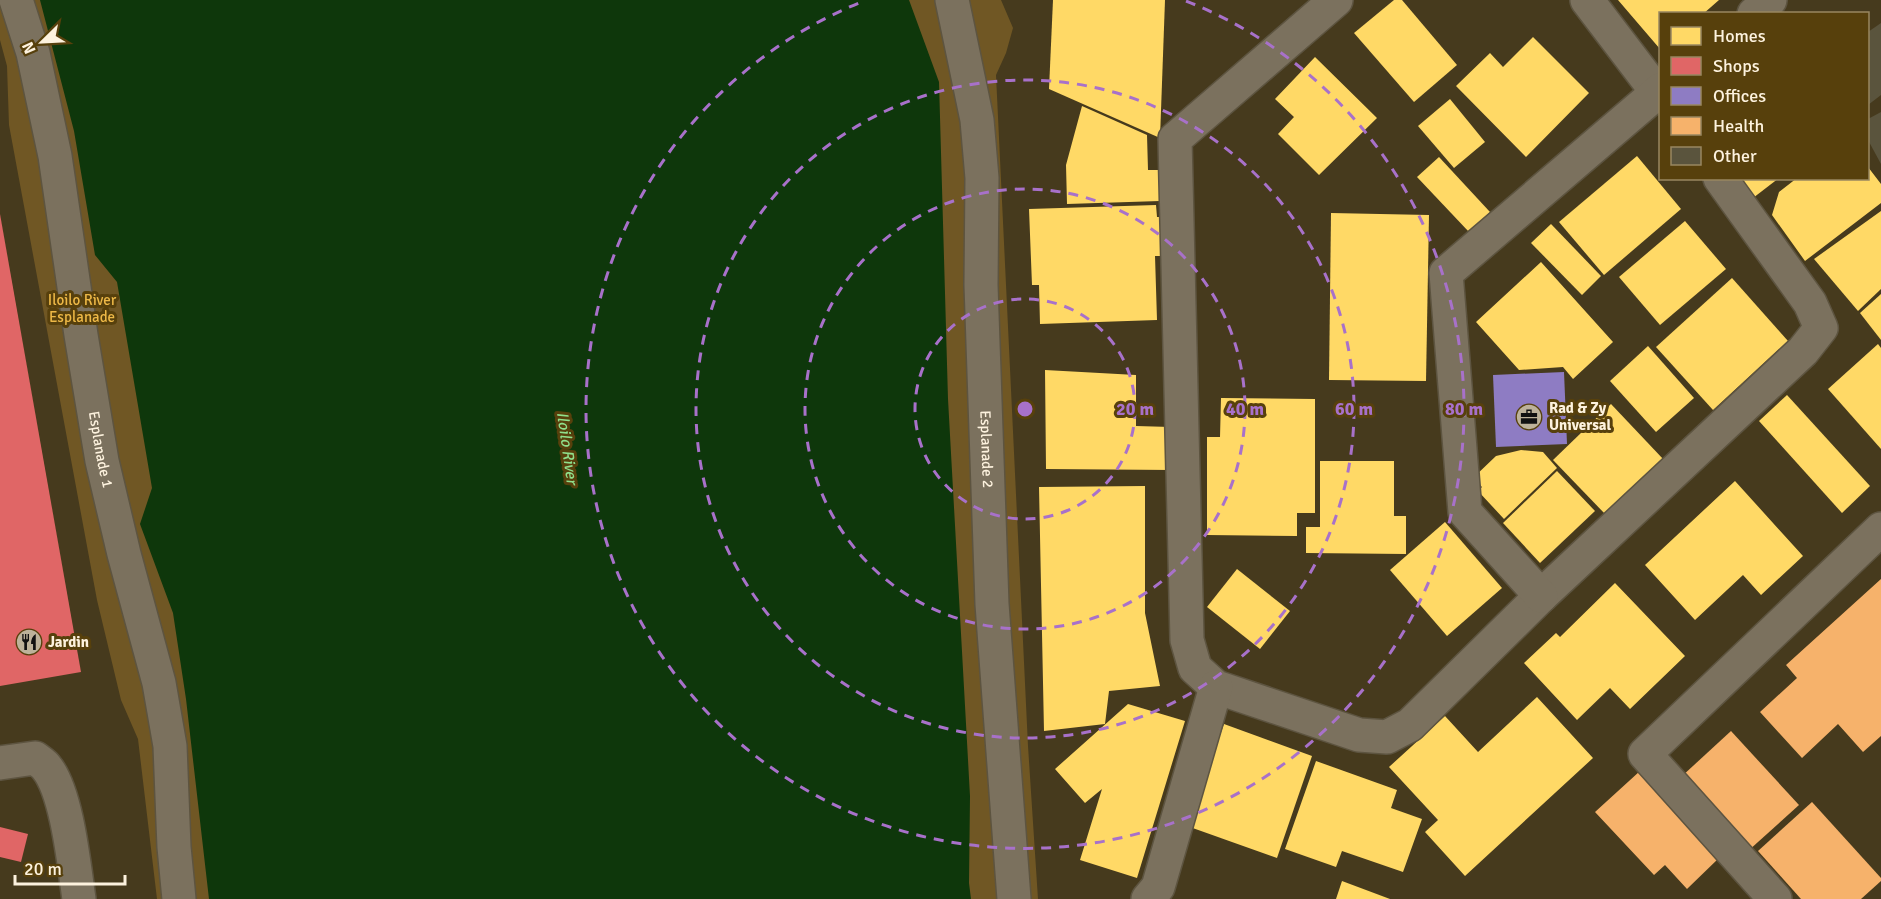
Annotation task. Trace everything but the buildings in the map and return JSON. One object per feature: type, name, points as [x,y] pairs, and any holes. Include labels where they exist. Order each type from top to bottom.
[{"type":"street","name":"Esplanade 1","points":[[16,0],[33,53],[56,156],[79,323],[102,461],[159,683],[170,746],[174,846],[179,899]]},
{"type":"street","name":"Esplanade 2","points":[[952,0],[977,120],[982,178],[981,285],[992,604],[1014,899]]},
{"type":"street","points":[[1336,0],[1174,139],[1187,640],[1195,668],[1216,687],[1359,735],[1387,737],[1410,725],[1541,596],[1803,351],[1821,328],[1810,303],[1721,180]]},
{"type":"street","points":[[1587,0],[1659,92]]},
{"type":"street","points":[[1756,12],[1770,0]]},
{"type":"street","points":[[1541,596],[1465,512],[1446,273],[1659,94]]},
{"type":"street","points":[[1775,899],[1646,754],[1881,529]]},
{"type":"street","points":[[1148,899],[1158,886],[1216,687]]},
{"type":"street","points":[[0,763],[35,758],[46,766],[56,785],[65,813],[79,899]]},
{"type":"green space","name":"Iloilo River Esplanade","points":[[0,0],[91,0],[261,899],[157,899],[138,739],[121,700],[97,600],[9,125],[7,66],[0,40]]},
{"type":"green space","points":[[881,0],[1001,0],[1013,28],[1006,53],[996,75],[1028,746],[1038,899],[949,899]]},
{"type":"water","name":"Iloilo River","points":[[40,0],[909,0],[939,82],[948,399],[970,796],[969,883],[971,899],[209,899],[186,699],[173,613],[140,524],[152,488],[117,282],[95,255],[74,131]]},
{"type":"place","name":"Rad & Zy Universal","points":[[1529,417]]},
{"type":"place","name":"Jardin","points":[[29,642]]}]
